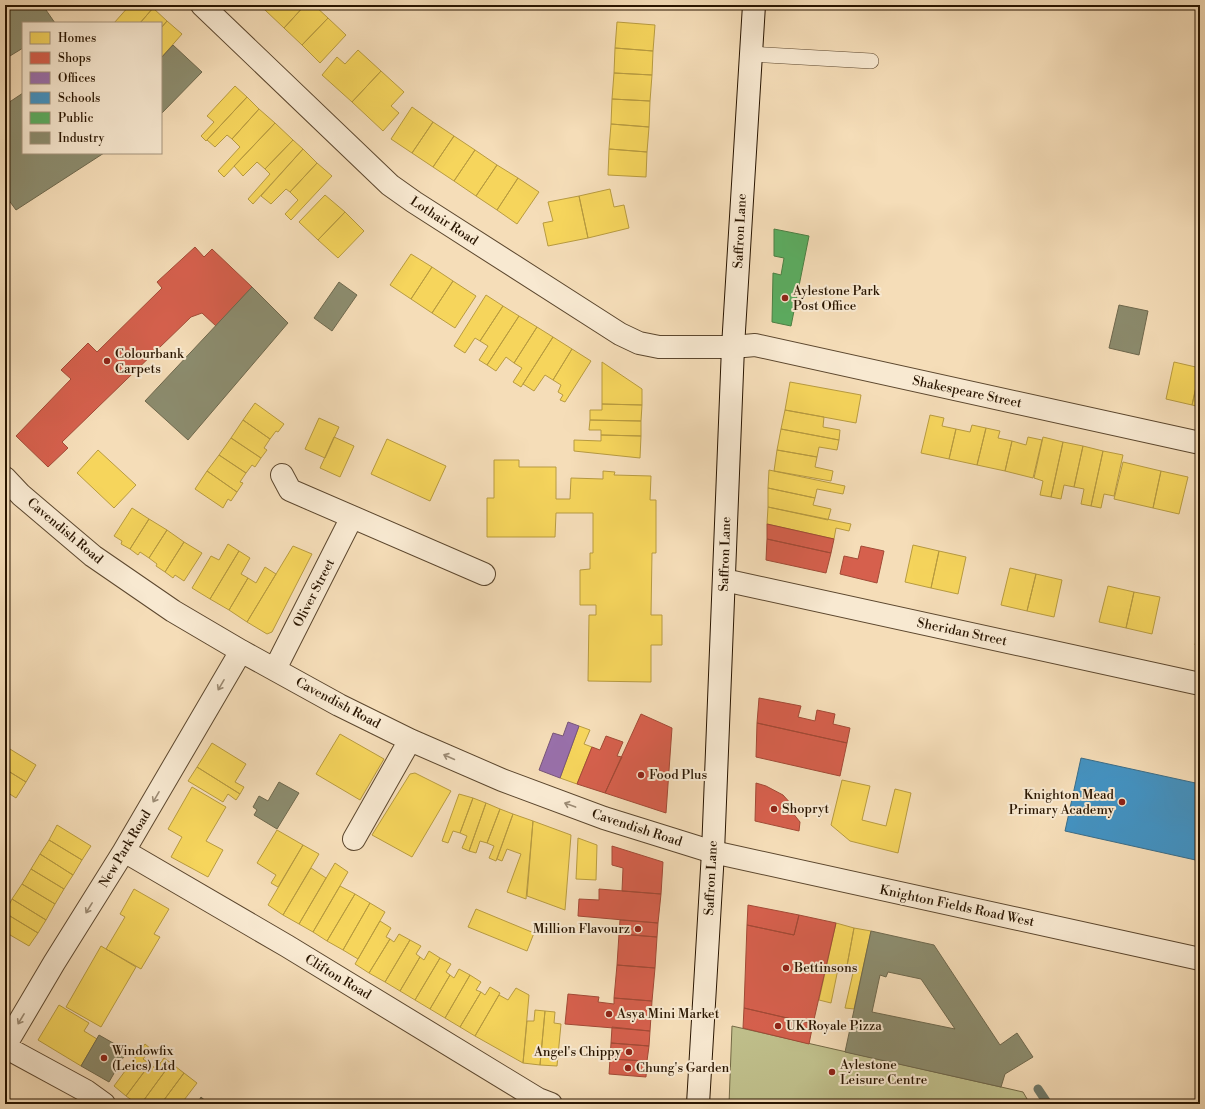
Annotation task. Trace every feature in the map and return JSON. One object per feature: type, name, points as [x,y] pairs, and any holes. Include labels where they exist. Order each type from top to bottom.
[{"type":"street","name":"Lothair Road","points":[[202,5],[390,185],[414,202],[620,334],[639,343],[659,347],[733,347]]},
{"type":"street","name":"Saffron Lane","points":[[698,1104],[713,852],[733,347],[754,5]]},
{"type":"street","name":"Shakespeare Street","points":[[733,347],[755,345],[1200,443]]},
{"type":"street","points":[[282,475],[290,490],[484,574]]},
{"type":"street","name":"Cavendish Road","points":[[5,478],[21,495],[93,556],[173,611],[241,651],[339,704],[410,740],[502,780],[604,818],[713,852]]},
{"type":"street","name":"Oliver Street","points":[[275,669],[352,517]]},
{"type":"street","name":"Sheridan Street","points":[[724,580],[1200,684]]},
{"type":"street","name":"New Park Road","points":[[5,1046],[54,963],[124,852],[241,651]]},
{"type":"street","points":[[354,839],[410,740]]},
{"type":"street","name":"Clifton Road","points":[[124,852],[287,946],[543,1103]]},
{"type":"street","name":"Knighton Fields Road West","points":[[713,852],[1200,959]]},
{"type":"street","points":[[5,1046],[86,1091],[104,1104]]},
{"type":"lane","points":[[750,54],[871,61]]},
{"type":"green space","name":"Aylestone Leisure Centre","points":[[732,1026],[1023,1092],[1030,1104],[729,1104]]},
{"type":"building: Homes","points":[[130,5],[149,5],[153,8],[141,22],[115,22]]},
{"type":"building: Homes","points":[[259,5],[270,5],[265,10]]},
{"type":"building: Homes","points":[[270,5],[305,5],[284,28],[265,10]]},
{"type":"building: Homes","points":[[305,5],[314,5],[328,18],[302,45],[284,28]]},
{"type":"building: Homes","points":[[153,8],[167,21],[162,27],[162,22],[141,22]]},
{"type":"building: Homes","points":[[328,18],[346,35],[320,63],[302,45]]},
{"type":"building: Homes","points":[[167,21],[182,34],[162,57],[162,27]]},
{"type":"building: Homes","points":[[617,22],[655,25],[653,51],[615,48]]},
{"type":"building: Homes","points":[[615,48],[653,51],[652,75],[614,73]]},
{"type":"building: Homes","points":[[358,50],[381,71],[352,102],[322,75],[337,57],[345,64]]},
{"type":"building: Homes","points":[[381,71],[404,92],[391,106],[399,113],[383,131],[352,102]]},
{"type":"building: Homes","points":[[614,73],[652,75],[650,101],[612,99]]},
{"type":"building: Homes","points":[[235,86],[247,97],[206,141],[201,136],[214,122],[207,116]]},
{"type":"building: Homes","points":[[247,97],[259,109],[232,139],[227,135],[215,147],[207,140]]},
{"type":"building: Homes","points":[[612,99],[650,101],[649,127],[611,124]]},
{"type":"building: Homes","points":[[412,107],[433,122],[412,153],[391,139]]},
{"type":"building: Homes","points":[[259,109],[275,123],[224,177],[218,171],[240,147],[232,139]]},
{"type":"building: Homes","points":[[433,122],[454,136],[433,167],[412,153]]},
{"type":"building: Homes","points":[[275,123],[293,140],[265,169],[257,162],[243,176],[234,166]]},
{"type":"building: Homes","points":[[611,124],[649,127],[647,152],[609,149]]},
{"type":"building: Homes","points":[[454,136],[475,150],[454,181],[433,167]]},
{"type":"building: Homes","points":[[293,140],[303,149],[253,204],[248,199],[270,174],[265,169]]},
{"type":"building: Homes","points":[[303,149],[317,163],[290,192],[286,189],[271,204],[261,196]]},
{"type":"building: Homes","points":[[609,149],[647,152],[646,177],[608,175]]},
{"type":"building: Homes","points":[[475,150],[497,165],[476,196],[454,181]]},
{"type":"building: Homes","points":[[317,163],[332,176],[291,220],[285,214],[298,200],[290,192]]},
{"type":"building: Homes","points":[[497,165],[518,178],[497,210],[476,196]]},
{"type":"building: Homes","points":[[518,178],[539,192],[517,224],[497,210]]},
{"type":"building: Homes","points":[[610,189],[614,207],[624,205],[629,228],[588,238],[579,196]]},
{"type":"building: Homes","points":[[325,195],[345,212],[318,240],[299,222]]},
{"type":"building: Homes","points":[[579,196],[588,238],[548,246],[543,223],[553,221],[548,202]]},
{"type":"building: Homes","points":[[345,212],[364,231],[338,258],[318,240]]},
{"type":"building: Homes","points":[[411,254],[432,267],[411,299],[390,285]]},
{"type":"building: Homes","points":[[432,267],[453,281],[432,313],[411,299]]},
{"type":"building: Homes","points":[[453,281],[476,296],[455,328],[432,313]]},
{"type":"building: Homes","points":[[486,295],[503,306],[480,341],[475,338],[465,353],[454,346]]},
{"type":"building: Homes","points":[[503,306],[519,316],[487,365],[479,360],[488,346],[480,341]]},
{"type":"building: Homes","points":[[519,316],[537,327],[514,363],[506,357],[496,371],[487,365]]},
{"type":"building: Homes","points":[[537,327],[553,337],[521,387],[513,382],[522,368],[514,363]]},
{"type":"building: Homes","points":[[553,337],[572,349],[553,380],[545,375],[534,391],[523,384]]},
{"type":"building: Homes","points":[[572,349],[591,361],[565,402],[560,400],[563,395],[558,392],[561,385],[553,380]]},
{"type":"building: Homes","points":[[602,362],[642,389],[642,405],[602,404]]},
{"type":"building: Homes","points":[[1174,362],[1200,368],[1192,405],[1166,399]]},
{"type":"building: Homes","points":[[1200,371],[1200,407],[1192,405]]},
{"type":"building: Homes","points":[[790,382],[861,395],[856,423],[785,410]]},
{"type":"building: Homes","points":[[255,403],[284,424],[270,439],[243,420]]},
{"type":"building: Homes","points":[[602,404],[642,405],[641,421],[590,420],[590,410],[602,410]]},
{"type":"building: Homes","points":[[785,410],[824,417],[823,427],[840,430],[839,440],[781,429]]},
{"type":"building: Homes","points":[[930,415],[944,418],[942,426],[956,429],[949,459],[921,453]]},
{"type":"building: Homes","points":[[319,418],[339,427],[325,458],[305,449]]},
{"type":"building: Homes","points":[[243,420],[270,439],[264,448],[267,450],[261,458],[231,438]]},
{"type":"building: Homes","points":[[590,420],[641,421],[641,436],[601,435],[601,430],[589,430]]},
{"type":"building: Homes","points":[[972,425],[986,428],[977,465],[949,459],[956,429],[970,432]]},
{"type":"building: Homes","points":[[986,428],[1000,431],[998,438],[1012,441],[1005,471],[977,465]]},
{"type":"building: Homes","points":[[781,429],[839,440],[837,450],[819,447],[817,457],[777,450]]},
{"type":"building: Homes","points":[[601,435],[641,436],[640,458],[574,451],[574,440],[601,441]]},
{"type":"building: Homes","points":[[334,437],[354,446],[340,477],[320,468]]},
{"type":"building: Homes","points":[[1028,437],[1042,440],[1033,478],[1005,471],[1012,441],[1026,445]]},
{"type":"building: Homes","points":[[1043,437],[1063,442],[1051,497],[1040,495],[1043,481],[1034,478]]},
{"type":"building: Homes","points":[[231,438],[261,458],[255,467],[252,465],[246,473],[219,455]]},
{"type":"building: Homes","points":[[387,439],[446,466],[430,501],[371,474]]},
{"type":"building: Homes","points":[[1063,442],[1083,446],[1074,487],[1064,485],[1061,499],[1051,497]]},
{"type":"building: Homes","points":[[1083,446],[1103,451],[1091,506],[1081,504],[1084,489],[1074,487]]},
{"type":"building: Homes","points":[[98,450],[136,485],[114,508],[77,473]]},
{"type":"building: Homes","points":[[777,450],[817,457],[815,467],[833,471],[831,481],[774,471]]},
{"type":"building: Homes","points":[[1103,451],[1123,455],[1114,496],[1104,494],[1101,508],[1091,506]]},
{"type":"building: Homes","points":[[219,455],[246,473],[240,482],[243,483],[237,492],[207,471]]},
{"type":"building: Homes","points":[[494,460],[519,460],[519,467],[556,467],[556,499],[570,499],[571,478],[603,479],[603,471],[615,472],[614,475],[651,476],[650,500],[656,500],[656,553],[652,553],[651,615],[662,615],[662,645],[651,645],[651,682],[588,681],[589,615],[596,615],[596,605],[580,605],[580,570],[590,569],[590,553],[593,553],[593,513],[556,513],[555,537],[487,537],[487,498],[494,498]]},
{"type":"building: Homes","points":[[1123,462],[1161,471],[1153,508],[1114,499]]},
{"type":"building: Homes","points":[[769,470],[845,486],[843,494],[817,489],[815,498],[768,488]]},
{"type":"building: Homes","points":[[207,471],[237,492],[231,501],[228,499],[223,508],[195,489]]},
{"type":"building: Homes","points":[[1161,471],[1188,477],[1179,514],[1153,508]]},
{"type":"building: Homes","points":[[768,488],[815,498],[813,505],[831,509],[828,520],[768,507]]},
{"type":"building: Homes","points":[[768,507],[851,524],[849,531],[836,528],[834,539],[767,524]]},
{"type":"building: Homes","points":[[132,508],[149,519],[130,549],[121,544],[122,541],[114,536]]},
{"type":"building: Homes","points":[[149,519],[167,530],[149,558],[140,552],[138,555],[130,549]]},
{"type":"building: Homes","points":[[167,530],[184,542],[165,572],[156,566],[157,564],[149,558]]},
{"type":"building: Homes","points":[[184,542],[202,553],[184,581],[175,575],[173,578],[165,572]]},
{"type":"building: Homes","points":[[228,544],[239,551],[210,599],[192,588],[211,556],[219,560]]},
{"type":"building: Homes","points":[[913,545],[939,551],[931,588],[905,582]]},
{"type":"building: Homes","points":[[293,546],[312,554],[272,632],[267,634],[247,622]]},
{"type":"building: Homes","points":[[239,551],[250,558],[241,574],[248,578],[229,610],[210,599]]},
{"type":"building: Homes","points":[[939,551],[966,557],[958,594],[931,588]]},
{"type":"building: Homes","points":[[265,567],[276,574],[247,622],[229,610],[248,578],[256,583]]},
{"type":"building: Homes","points":[[1010,568],[1036,574],[1027,611],[1001,605]]},
{"type":"building: Homes","points":[[1036,574],[1062,580],[1054,617],[1027,611]]},
{"type":"building: Homes","points":[[1108,586],[1134,592],[1126,628],[1099,622]]},
{"type":"building: Homes","points":[[1134,592],[1160,597],[1152,634],[1126,628]]},
{"type":"building: Homes","points":[[1200,622],[1200,646],[1195,645]]},
{"type":"building: Homes","points":[[579,726],[590,730],[584,744],[592,747],[577,784],[560,778]]},
{"type":"building: Homes","points":[[340,734],[384,759],[360,800],[316,774]]},
{"type":"building: Homes","points":[[212,743],[246,764],[235,782],[244,787],[240,794],[197,767]]},
{"type":"building: Homes","points":[[5,746],[36,765],[26,782],[5,769]]},
{"type":"building: Homes","points":[[197,767],[240,794],[236,800],[228,794],[223,802],[188,781]]},
{"type":"building: Homes","points":[[5,769],[26,782],[16,798],[5,791]]},
{"type":"building: Homes","points":[[415,773],[451,791],[412,857],[372,835],[410,774]]},
{"type":"building: Homes","points":[[842,780],[870,786],[862,820],[886,826],[895,789],[911,793],[898,853],[850,841],[831,825]]},
{"type":"building: Homes","points":[[192,787],[226,807],[206,841],[223,850],[208,877],[171,857],[182,837],[168,829]]},
{"type":"building: Homes","points":[[459,794],[473,798],[460,833],[453,831],[448,843],[442,841]]},
{"type":"building: Homes","points":[[473,798],[486,803],[469,851],[462,848],[467,836],[460,833]]},
{"type":"building: Homes","points":[[486,803],[500,809],[487,843],[480,841],[476,853],[469,851]]},
{"type":"building: Homes","points":[[500,809],[513,814],[496,861],[489,858],[494,846],[487,843]]},
{"type":"building: Homes","points":[[513,814],[533,821],[526,899],[507,892],[521,854],[507,849],[502,861],[497,859]]},
{"type":"building: Homes","points":[[533,821],[571,835],[565,910],[527,896]]},
{"type":"building: Homes","points":[[57,825],[91,846],[82,860],[49,840]]},
{"type":"building: Homes","points":[[277,830],[303,845],[278,887],[271,883],[276,875],[257,863]]},
{"type":"building: Homes","points":[[578,838],[597,845],[596,880],[576,879]]},
{"type":"building: Homes","points":[[49,840],[82,860],[73,875],[40,854]]},
{"type":"building: Homes","points":[[303,845],[319,854],[283,915],[268,905]]},
{"type":"building: Homes","points":[[40,854],[73,875],[64,889],[31,869]]},
{"type":"building: Homes","points":[[335,863],[348,872],[313,932],[299,924]]},
{"type":"building: Homes","points":[[311,868],[326,878],[299,924],[283,915]]},
{"type":"building: Homes","points":[[31,869],[64,889],[55,904],[22,884]]},
{"type":"building: Homes","points":[[22,884],[55,904],[46,920],[12,899]]},
{"type":"building: Homes","points":[[340,886],[355,894],[327,941],[313,932]]},
{"type":"building: Homes","points":[[134,889],[169,909],[154,934],[160,937],[141,969],[106,949],[125,917],[120,914]]},
{"type":"building: Homes","points":[[355,894],[370,903],[343,950],[327,941]]},
{"type":"building: Homes","points":[[12,899],[46,920],[38,933],[5,913]]},
{"type":"building: Homes","points":[[370,903],[385,912],[358,959],[343,950]]},
{"type":"building: Homes","points":[[476,909],[534,933],[527,951],[468,927]]},
{"type":"building: Homes","points":[[5,913],[38,933],[29,946],[5,932]]},
{"type":"building: Homes","points":[[380,921],[391,928],[386,937],[390,939],[369,973],[355,964]]},
{"type":"building: Homes","points":[[836,923],[854,928],[846,971],[838,969],[831,1003],[819,1000]]},
{"type":"building: Homes","points":[[854,928],[871,931],[854,1009],[845,1008],[853,973],[846,971]]},
{"type":"building: Homes","points":[[399,934],[410,940],[385,982],[369,973],[390,939],[394,942]]},
{"type":"building: Homes","points":[[410,940],[421,946],[416,954],[420,957],[400,991],[385,982]]},
{"type":"building: Homes","points":[[101,946],[136,967],[101,1027],[66,1007]]},
{"type":"building: Homes","points":[[429,951],[440,958],[415,1000],[400,991],[420,957],[424,960]]},
{"type":"building: Homes","points":[[440,958],[451,964],[446,972],[450,975],[430,1009],[415,1000]]},
{"type":"building: Homes","points":[[459,969],[470,975],[445,1018],[430,1009],[450,975],[454,978]]},
{"type":"building: Homes","points":[[470,975],[481,982],[476,990],[481,992],[460,1027],[445,1018]]},
{"type":"building: Homes","points":[[490,987],[500,993],[475,1036],[460,1027],[481,992],[485,995]]},
{"type":"building: Homes","points":[[516,988],[529,995],[523,1063],[475,1036],[499,995],[508,1000]]},
{"type":"building: Homes","points":[[59,1005],[89,1023],[84,1031],[97,1039],[81,1066],[38,1040]]},
{"type":"building: Homes","points":[[535,1010],[545,1011],[540,1065],[523,1063],[527,1021],[534,1021]]},
{"type":"building: Homes","points":[[545,1011],[555,1012],[554,1023],[561,1024],[557,1066],[540,1065]]},
{"type":"building: Homes","points":[[145,1044],[151,1049],[143,1059],[150,1064],[126,1096],[114,1086]]},
{"type":"building: Homes","points":[[164,1058],[171,1063],[141,1104],[137,1104],[126,1096],[150,1064],[156,1069]]},
{"type":"building: Homes","points":[[171,1063],[184,1073],[161,1104],[141,1104]]},
{"type":"building: Homes","points":[[184,1073],[197,1083],[181,1104],[161,1104]]},
{"type":"building: Shops","name":"Colourbank Carpets","points":[[195,247],[204,257],[212,249],[252,287],[216,326],[202,313],[191,317],[62,442],[68,448],[48,467],[16,436],[71,379],[61,370],[88,343],[97,352],[162,288],[157,282]]},
{"type":"building: Shops","points":[[767,524],[834,539],[831,553],[767,539]]},
{"type":"building: Shops","points":[[767,539],[831,553],[826,573],[766,560]]},
{"type":"building: Shops","points":[[861,546],[884,551],[877,583],[840,574],[844,556],[858,559]]},
{"type":"building: Shops","points":[[759,698],[801,706],[798,717],[815,721],[817,710],[835,714],[833,724],[850,728],[847,743],[757,723]]},
{"type":"building: Shops","name":"Food Plus","points":[[641,714],[672,728],[666,813],[605,793]]},
{"type":"building: Shops","points":[[757,723],[847,743],[840,776],[756,757]]},
{"type":"building: Shops","points":[[606,736],[623,742],[617,756],[622,757],[605,793],[577,784],[592,747],[600,750]]},
{"type":"building: Shops","name":"Shopryt","points":[[756,783],[766,786],[783,795],[793,806],[792,812],[800,822],[799,831],[755,821]]},
{"type":"building: Shops","points":[[612,846],[663,862],[661,894],[622,891],[623,868],[612,865]]},
{"type":"building: Shops","points":[[599,889],[661,894],[658,923],[578,916],[579,899],[599,900]]},
{"type":"building: Shops","points":[[748,905],[799,915],[794,935],[747,925]]},
{"type":"building: Shops","name":"Bettinsons","points":[[799,915],[836,923],[813,1024],[744,1008],[747,925],[794,935]]},
{"type":"building: Shops","name":"Million Flavourz","points":[[620,920],[658,923],[657,937],[619,934]]},
{"type":"building: Shops","points":[[619,934],[657,937],[655,968],[617,965]]},
{"type":"building: Shops","points":[[617,965],[655,968],[652,1001],[614,998]]},
{"type":"building: Shops","name":"Asya Mini Market","points":[[568,994],[599,997],[598,1002],[614,1004],[614,998],[652,1001],[650,1031],[565,1024]]},
{"type":"building: Shops","name":"UK Royale Pizza","points":[[744,1008],[813,1024],[809,1044],[743,1028]]},
{"type":"building: Shops","points":[[612,1027],[650,1031],[649,1046],[611,1043]]},
{"type":"building: Shops","name":"Angel's Chippy","points":[[611,1043],[649,1046],[647,1061],[610,1059]]},
{"type":"building: Shops","name":"Chung's Garden","points":[[610,1059],[647,1061],[646,1077],[609,1074]]},
{"type":"building: Offices","points":[[568,722],[579,726],[560,778],[539,770],[553,733],[563,736]]},
{"type":"building: Schools","points":[[1081,758],[1200,784],[1200,861],[1065,831]]},
{"type":"building: Public","name":"Aylestone Park Post Office","points":[[774,229],[809,236],[791,326],[772,322],[773,273],[781,275],[784,258],[774,256]]},
{"type":"building: Industry","points":[[5,5],[54,5],[46,10],[54,22],[22,22],[22,49],[5,59]]},
{"type":"building: Industry","points":[[173,45],[202,72],[162,113],[162,57]]},
{"type":"building: Industry","points":[[22,94],[22,154],[102,154],[16,210],[5,195],[5,105]]},
{"type":"building: Industry","points":[[339,282],[357,295],[332,331],[314,318]]},
{"type":"building: Industry","points":[[252,287],[288,323],[188,440],[145,401]]},
{"type":"building: Industry","points":[[1119,305],[1148,311],[1139,355],[1109,348]]},
{"type":"building: Industry","points":[[279,782],[299,793],[277,829],[254,815],[257,810],[253,807],[259,796],[268,801]]},
{"type":"building: Industry","points":[[871,931],[934,945],[1000,1045],[1017,1033],[1033,1057],[1005,1074],[1001,1087],[845,1052]],"holes":[[[888,972],[921,979],[955,1029],[872,1012],[880,975],[886,977]]]},
{"type":"building: Industry","name":"Windowfix (Leics) Ltd","points":[[99,1035],[127,1051],[109,1082],[81,1066]]},
{"type":"building: Industry","points":[[201,1097],[209,1104],[197,1104]]},
{"type":"waterway","points":[[1038,1089],[1048,1104]]},
{"type":"place","name":"Aylestone Park Post Office","points":[[785,298]]},
{"type":"place","name":"Colourbank Carpets","points":[[107,361]]},
{"type":"place","name":"Food Plus","points":[[641,775]]},
{"type":"place","name":"Knighton Mead Primary Academy","points":[[1122,802]]},
{"type":"place","name":"Shopryt","points":[[774,809]]},
{"type":"place","name":"Million Flavourz","points":[[638,929]]},
{"type":"place","name":"Bettinsons","points":[[786,968]]},
{"type":"place","name":"Asya Mini Market","points":[[609,1014]]},
{"type":"place","name":"UK Royale Pizza","points":[[778,1026]]},
{"type":"place","name":"Angel's Chippy","points":[[629,1052]]},
{"type":"place","name":"Windowfix (Leics) Ltd","points":[[104,1058]]},
{"type":"place","name":"Chung's Garden","points":[[628,1068]]},
{"type":"place","name":"Aylestone Leisure Centre","points":[[832,1072]]}]
